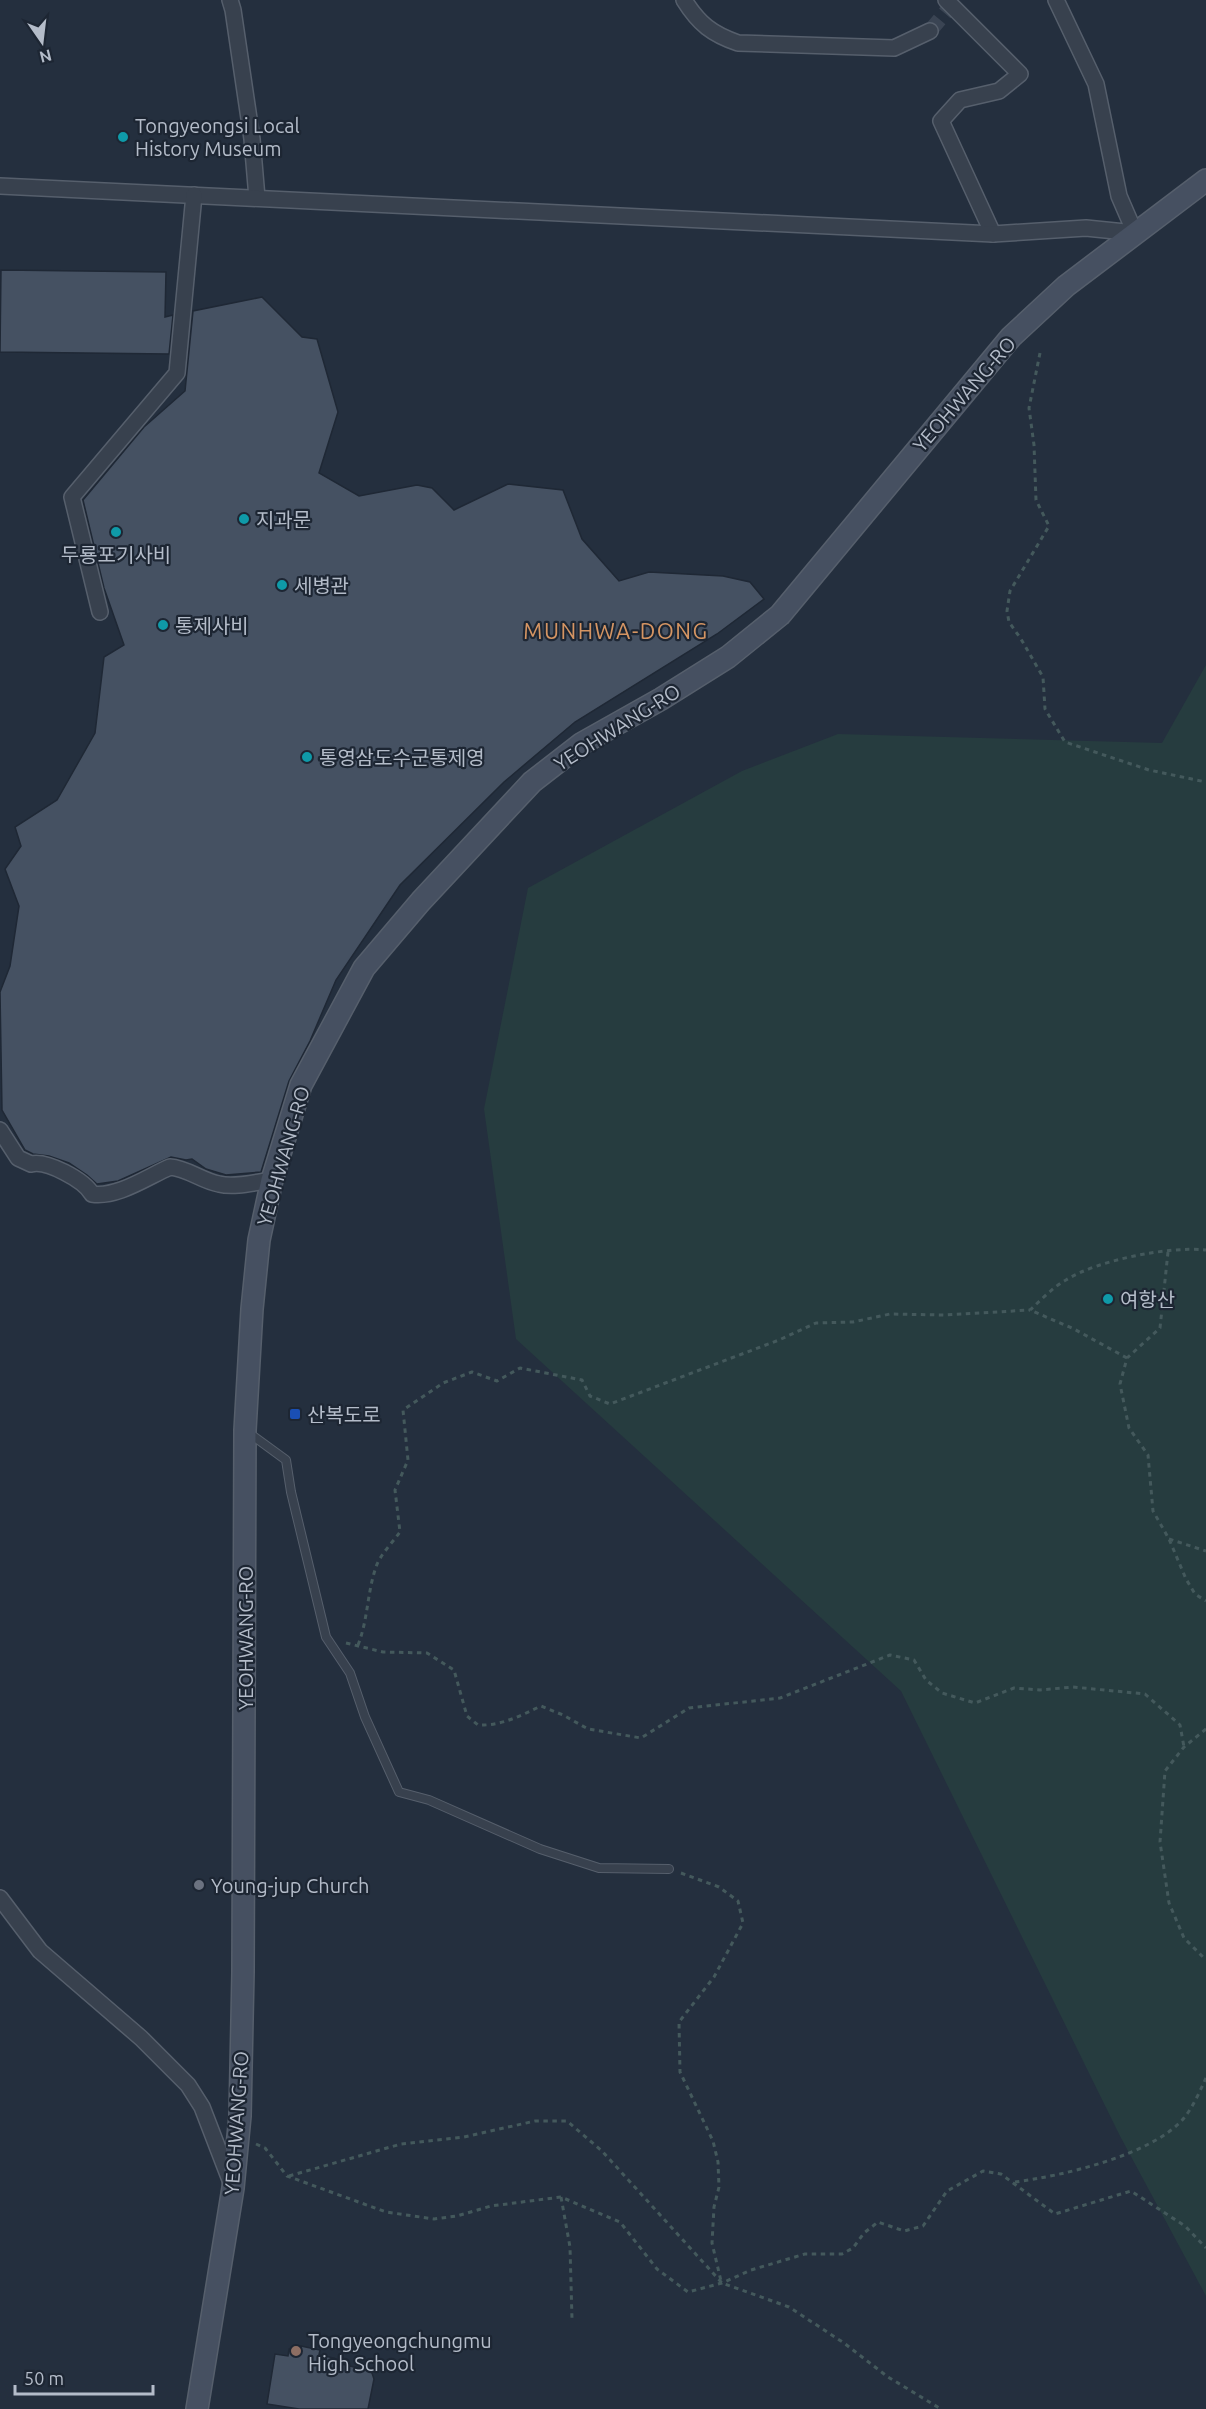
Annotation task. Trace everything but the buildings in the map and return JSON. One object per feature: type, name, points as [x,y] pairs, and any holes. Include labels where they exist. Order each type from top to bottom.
[{"type":"street","points":[[230,0],[252,140],[257,198]]},
{"type":"street","points":[[684,0],[702,24],[716,35],[738,43],[894,48],[930,31]]},
{"type":"street","points":[[946,0],[1020,74],[999,91],[960,100],[941,121],[993,234]]},
{"type":"street","points":[[0,186],[993,234],[1086,228],[1135,233],[1119,196],[1096,84],[1056,0]]},
{"type":"street","name":"YEOHWANG-RO","points":[[197,2409],[233,2188],[238,2136],[243,1960],[245,1430],[252,1309],[259,1240],[272,1180],[301,1085],[364,968],[421,901],[531,782],[581,744],[661,699],[728,657],[780,615],[1011,337],[1066,286],[1206,180]]},
{"type":"street","points":[[100,612],[72,497],[177,373],[194,195]]},
{"type":"street","points":[[0,1131],[18,1158],[31,1164],[39,1162],[53,1167],[88,1187],[92,1194],[102,1196],[170,1167],[179,1168],[203,1180],[222,1185],[272,1180]]},
{"type":"street","points":[[0,1898],[40,1951],[141,2038],[188,2085],[202,2107],[233,2188]]},
{"type":"lane","points":[[245,1430],[286,1460],[291,1492],[326,1638],[350,1673],[365,1717],[399,1792],[429,1800],[540,1849],[599,1868],[669,1869]]},
{"type":"path","points":[[1040,352],[1029,408],[1034,445],[1036,500],[1049,526],[1010,591],[1007,611],[1009,622],[1043,677],[1045,709],[1065,742],[1149,770],[1206,782]]},
{"type":"path","points":[[1030,1310],[1065,1280],[1121,1260],[1154,1252],[1206,1250]]},
{"type":"path","points":[[1168,1252],[1160,1328],[1127,1358],[1120,1384],[1129,1428],[1148,1455],[1153,1511],[1169,1539],[1186,1579],[1195,1594],[1206,1601]]},
{"type":"path","points":[[357,1645],[365,1626],[367,1605],[377,1565],[400,1532],[396,1490],[408,1460],[403,1410],[443,1383],[472,1372],[497,1380],[520,1368],[582,1380],[590,1396],[610,1404],[779,1340],[816,1323],[853,1322],[890,1314],[945,1315],[1030,1310],[1074,1329],[1127,1358]]},
{"type":"path","points":[[1169,1539],[1206,1551]]},
{"type":"path","points":[[326,1638],[383,1652],[427,1653],[454,1670],[467,1716],[478,1725],[491,1726],[505,1723],[541,1706],[588,1729],[641,1738],[689,1708],[780,1698],[890,1655],[914,1660],[926,1680],[942,1693],[975,1702],[1014,1688],[1040,1690],[1072,1687],[1146,1694],[1180,1725],[1184,1747]]},
{"type":"path","points":[[1206,1729],[1184,1747],[1165,1771],[1160,1842],[1169,1903],[1184,1938],[1206,1960]]},
{"type":"path","points":[[669,1869],[719,1887],[738,1901],[743,1923],[714,1977],[679,2022],[680,2072],[713,2141],[718,2162],[719,2187],[714,2207],[712,2243],[722,2283]]},
{"type":"path","points":[[1013,2182],[1124,2157],[1157,2139],[1183,2118],[1206,2078]]},
{"type":"path","points":[[287,2176],[401,2144],[464,2137],[535,2121],[567,2121],[602,2151],[722,2283],[789,2307],[844,2343],[888,2377],[941,2409]]},
{"type":"path","points":[[238,2136],[265,2148],[287,2176],[386,2212],[434,2219],[457,2217],[491,2206],[561,2197],[620,2222],[657,2269],[688,2292],[722,2283],[751,2270],[805,2254],[842,2254],[853,2248],[864,2233],[878,2222],[904,2231],[922,2226],[947,2191],[983,2171],[1000,2174],[1055,2214],[1131,2192],[1185,2226],[1206,2248]]},
{"type":"path","points":[[561,2197],[570,2247],[572,2319]]},
{"type":"green space","points":[[1206,665],[1206,2296],[1120,2136],[901,1691],[516,1339],[484,1109],[528,888],[742,771],[838,734],[1162,743]]},
{"type":"tunnel","points":[[930,31],[956,0]]},
{"type":"place","name":"Tongyeongsi Local History Museum","points":[[123,137]]},
{"type":"place","name":"지과문","points":[[244,519]]},
{"type":"place","name":"두룡포기사비","points":[[116,532]]},
{"type":"place","name":"세병관","points":[[282,585]]},
{"type":"place","name":"통제사비","points":[[163,625]]},
{"type":"place","name":"통영삼도수군통제영","points":[[307,757]]},
{"type":"place","name":"여항산","points":[[1108,1299]]},
{"type":"place","name":"산복도로","points":[[295,1414]]},
{"type":"place","name":"Young-jup Church","points":[[199,1885]]},
{"type":"place","name":"Tongyeongchungmu High School","points":[[296,2351]]},
{"type":"district","name":"MUNHWA-DONG","points":[[616,630]]}]
